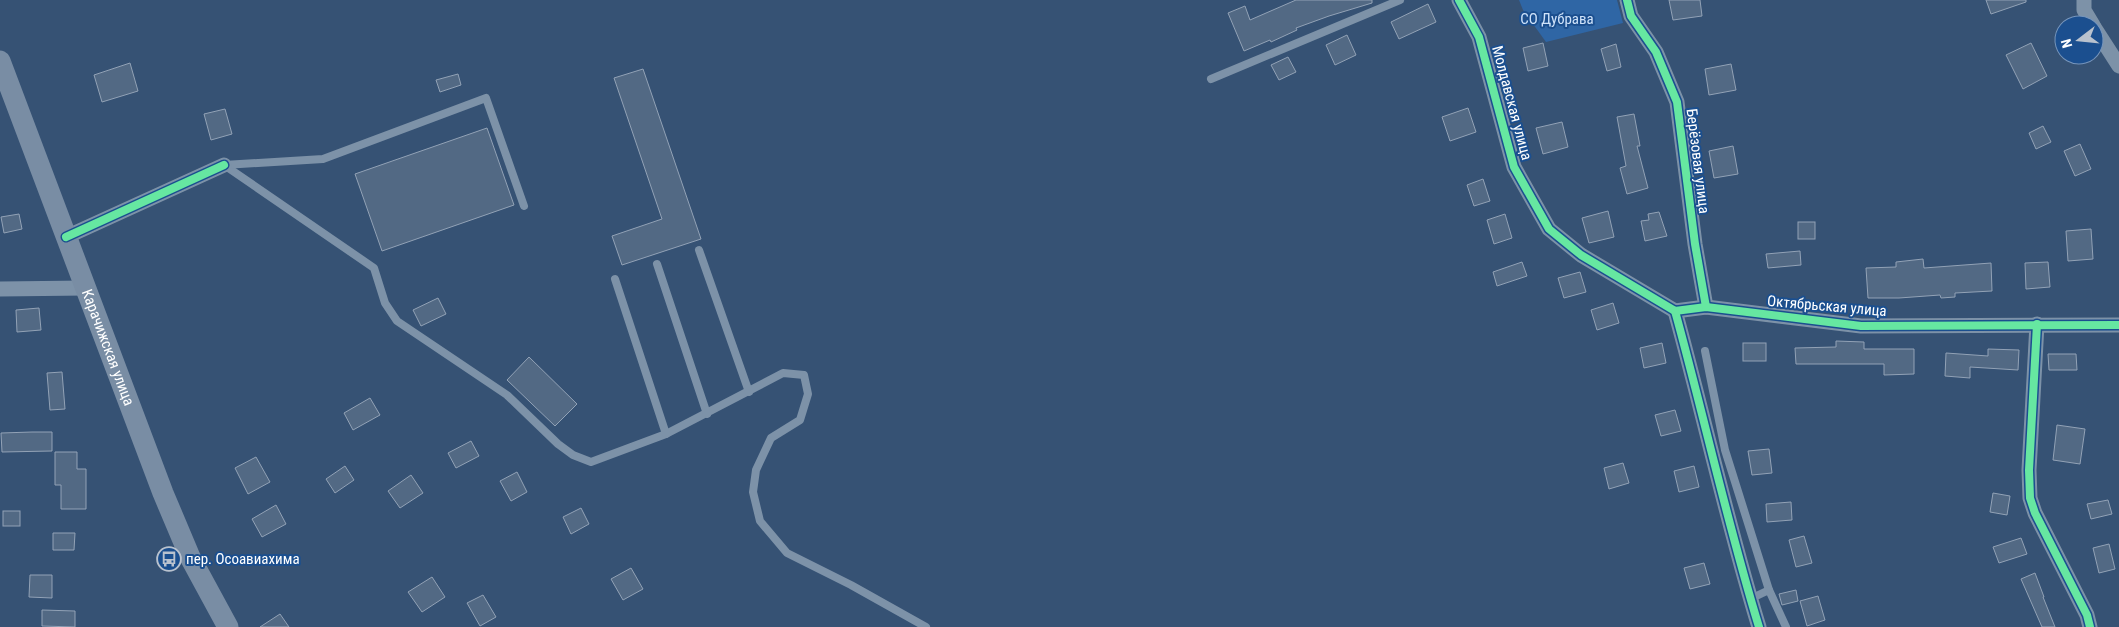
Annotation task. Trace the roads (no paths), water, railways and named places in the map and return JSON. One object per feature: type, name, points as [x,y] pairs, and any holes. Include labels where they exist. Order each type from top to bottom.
[{"type":"main road","name":"Карачижская улица","points":[[0,61],[169,509],[190,558],[228,627]]},
{"type":"street","name":"Молдавская улица","points":[[1459,0],[1479,37],[1514,167],[1549,229],[1581,255],[1675,311]]},
{"type":"street","name":"Берёзовая улица","points":[[1627,0],[1631,16],[1656,52],[1677,102],[1695,244],[1706,307]]},
{"type":"street","points":[[2084,0],[2084,10],[2087,15]]},
{"type":"street","points":[[2104,43],[2119,66]]},
{"type":"street","points":[[66,237],[224,165]]},
{"type":"street","points":[[0,288],[86,288]]},
{"type":"street","name":"Октябрьская улица","points":[[1675,311],[1706,307],[1861,326],[2119,325]]},
{"type":"street","points":[[1675,311],[1696,385],[1716,475],[1759,627]]},
{"type":"street","points":[[2037,324],[2029,470],[2030,498],[2087,615],[2090,627]]},
{"type":"lane","points":[[1210,78],[1400,0]]},
{"type":"lane","points":[[224,165],[323,160],[486,98],[524,206]]},
{"type":"lane","points":[[224,165],[374,268],[386,303],[397,321],[508,395],[558,444],[573,455],[591,462],[666,434],[749,392],[783,372],[804,375],[808,394],[800,420],[771,438],[756,470],[753,492],[760,522],[788,553],[851,585],[926,627]]},
{"type":"lane","points":[[699,250],[749,392]]},
{"type":"lane","points":[[657,264],[706,414]]},
{"type":"lane","points":[[615,279],[666,434]]},
{"type":"lane","points":[[1705,351],[1725,450],[1769,590],[1786,627]]},
{"type":"lane","points":[[1750,599],[1769,590]]},
{"type":"place","name":"пер. Осоавиахима","points":[[169,559]]},
{"type":"park label","name":"СО Дубрава","points":[[1557,19]]}]
